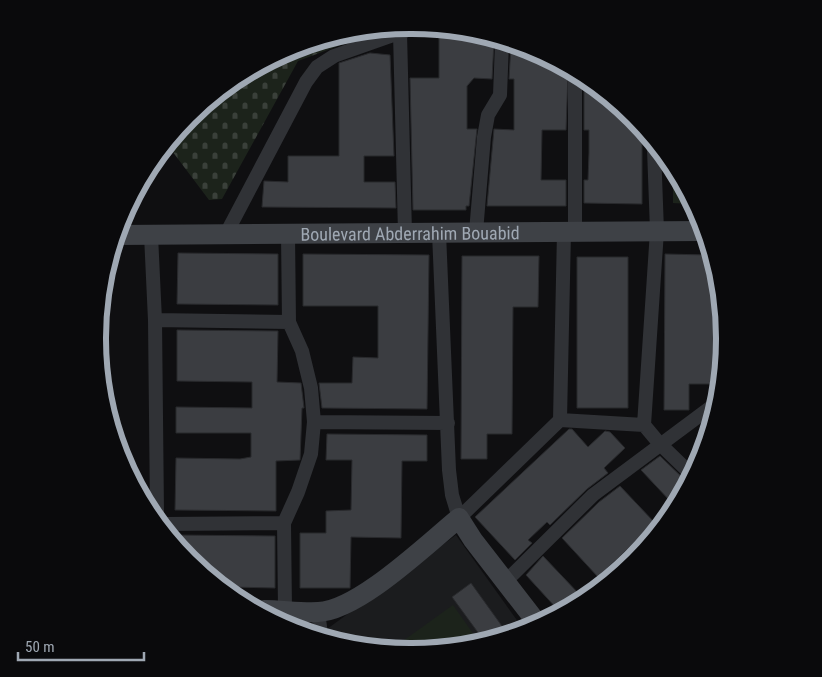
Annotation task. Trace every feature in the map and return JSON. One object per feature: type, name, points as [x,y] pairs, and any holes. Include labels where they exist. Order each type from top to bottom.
[{"type":"street","points":[[226,234],[306,82],[317,67],[334,56],[400,34],[405,233]]},
{"type":"street","points":[[476,232],[484,137],[488,115],[500,95],[502,48]]},
{"type":"street","points":[[273,610],[318,612],[335,609],[362,596],[459,518],[560,420],[575,82]]},
{"type":"street","points":[[644,426],[657,231],[654,155]]},
{"type":"street","name":"Boulevard Abderrahim Bouabid","points":[[124,235],[696,231]]},
{"type":"street","points":[[439,233],[449,470],[452,495],[459,518],[473,540],[533,618]]},
{"type":"street","points":[[151,234],[156,320],[157,506]]},
{"type":"street","points":[[286,610],[284,524],[298,492],[310,454],[314,422],[311,388],[302,351],[289,322],[288,234]]},
{"type":"street","points":[[156,320],[289,322]]},
{"type":"street","points":[[506,581],[593,494],[659,443],[707,410]]},
{"type":"street","points":[[560,420],[644,426],[686,469]]},
{"type":"street","points":[[314,422],[448,423]]},
{"type":"street","points":[[169,524],[284,524]]},
{"type":"street","points":[[318,612],[321,630]]},
{"type":"shaded area","points":[[456,535],[519,623],[490,633],[431,643],[371,641],[332,633],[327,629]]},
{"type":"green space","points":[[358,39],[298,61],[222,199],[209,200],[171,150],[182,138],[210,109],[225,97],[276,65],[313,50]]},
{"type":"green space","points":[[673,183],[684,204],[673,203]]},
{"type":"green space","points":[[453,605],[475,636],[431,643],[400,643]]},
{"type":"building","points":[[439,35],[494,45],[492,79],[474,78],[467,86],[467,129],[477,129],[469,206],[466,206],[466,210],[413,210],[410,78],[439,78]]},
{"type":"building","points":[[511,51],[546,65],[568,78],[566,130],[542,130],[541,180],[566,180],[566,206],[487,206],[494,129],[514,130],[514,79],[509,79]]},
{"type":"building","points":[[370,53],[390,55],[394,156],[364,156],[364,182],[395,182],[396,208],[262,207],[264,181],[288,182],[288,156],[339,156],[339,63]]},
{"type":"building","points":[[584,88],[612,109],[642,140],[642,204],[584,203],[584,180],[588,180],[589,130],[584,130]]},
{"type":"building","points":[[178,253],[278,254],[278,305],[177,304]]},
{"type":"building","points":[[303,254],[429,255],[427,409],[322,408],[319,383],[352,383],[353,357],[378,358],[378,306],[303,306]]},
{"type":"building","points":[[665,254],[704,255],[710,279],[714,309],[712,384],[689,384],[689,410],[664,410]]},
{"type":"building","points":[[462,256],[539,256],[538,307],[513,307],[512,434],[487,434],[487,459],[461,459]]},
{"type":"building","points":[[577,257],[628,257],[628,408],[577,408]]},
{"type":"building","points":[[177,330],[278,331],[277,382],[301,383],[304,408],[302,408],[300,460],[276,461],[276,511],[175,510],[176,458],[240,459],[251,457],[251,433],[176,433],[176,407],[252,408],[252,382],[177,381]]},
{"type":"building","points":[[569,429],[572,429],[588,447],[605,431],[610,432],[625,448],[604,468],[608,473],[587,489],[550,525],[547,522],[528,540],[532,543],[515,560],[475,517]]},
{"type":"building","points":[[327,434],[427,435],[427,461],[402,461],[401,538],[351,537],[350,588],[300,588],[300,533],[326,533],[326,511],[351,510],[352,460],[326,460]]},
{"type":"building","points":[[660,456],[682,477],[669,500],[641,470]]},
{"type":"building","points":[[620,486],[654,522],[598,577],[562,538],[599,502]]},
{"type":"building","points":[[179,535],[275,536],[275,588],[235,587],[210,568]]},
{"type":"building","points":[[543,556],[578,593],[555,607],[526,575]]},
{"type":"building","points":[[471,583],[504,629],[480,635],[452,597]]}]
